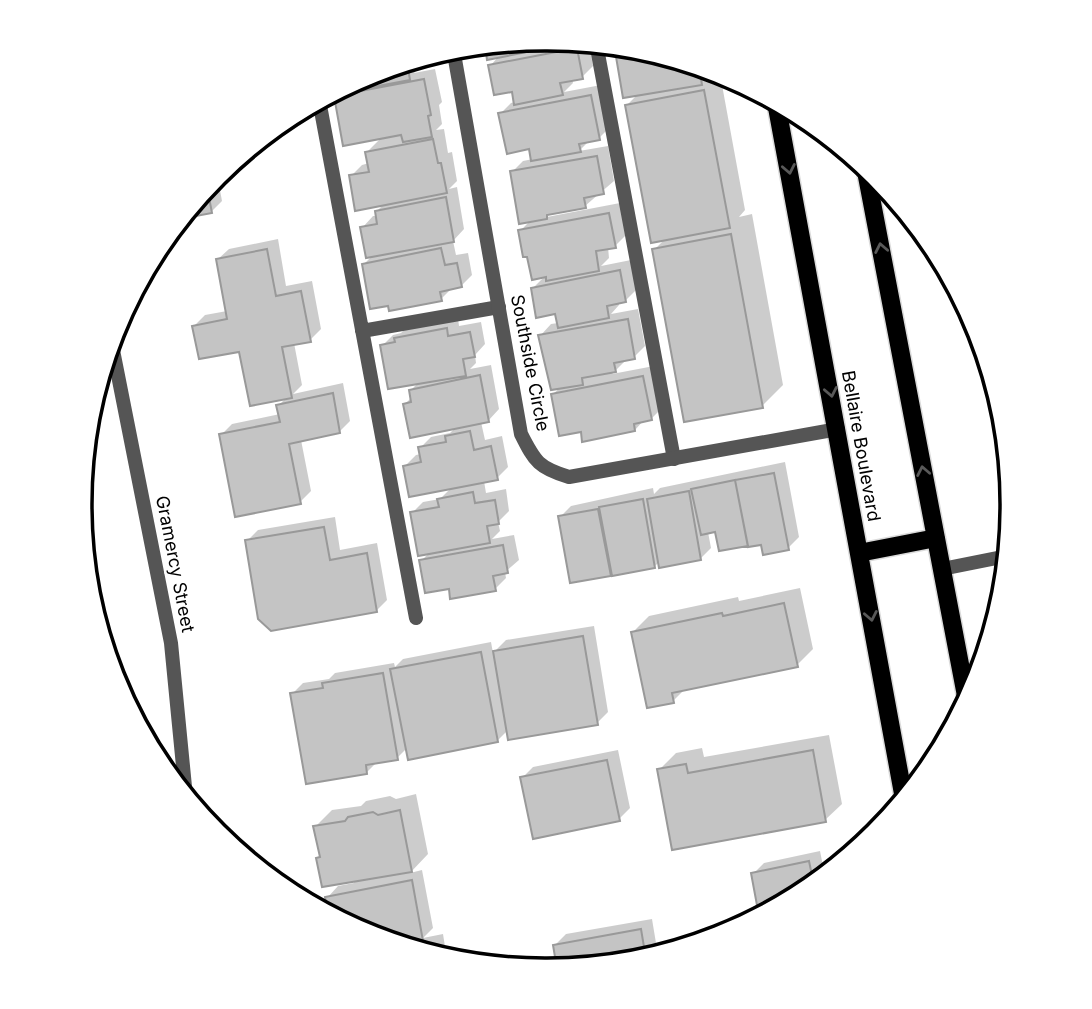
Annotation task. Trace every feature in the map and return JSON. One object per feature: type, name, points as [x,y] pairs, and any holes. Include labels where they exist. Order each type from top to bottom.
[{"type":"main road","name":"Bellaire Boulevard","points":[[779,115],[902,786]]},
{"type":"main road","points":[[869,186],[963,682]]},
{"type":"main road","points":[[859,553],[936,538]]},
{"type":"street","points":[[598,54],[674,459]]},
{"type":"street","name":"Southside Circle","points":[[455,59],[522,434],[532,455],[547,470],[569,477],[838,429]]},
{"type":"street","points":[[321,111],[416,618]]},
{"type":"street","points":[[362,331],[499,307]]},
{"type":"street","name":"Gramercy Street","points":[[115,362],[171,643],[184,778]]},
{"type":"street","points":[[942,569],[997,558]]},
{"type":"building","points":[[559,51],[578,52],[583,79],[560,83],[563,95],[514,105],[512,92],[494,95],[488,65]]},
{"type":"building","points":[[529,52],[487,60],[486,55]]},
{"type":"building","points":[[616,56],[663,66],[701,78],[702,85],[623,98]]},
{"type":"building","points":[[409,72],[410,80],[365,88]]},
{"type":"building","points":[[424,79],[432,137],[403,142],[401,135],[343,146],[335,103],[359,91]]},
{"type":"building","points":[[704,90],[730,228],[651,243],[625,105]]},
{"type":"building","points":[[591,95],[600,140],[579,144],[581,152],[531,161],[529,149],[507,154],[498,113]]},
{"type":"building","points":[[433,139],[447,193],[355,211],[349,175],[369,172],[365,152]]},
{"type":"building","points":[[597,156],[604,194],[584,198],[586,208],[547,215],[547,219],[519,224],[510,171]]},
{"type":"building","points":[[446,197],[454,242],[366,258],[360,227],[377,224],[375,211]]},
{"type":"building","points":[[210,200],[212,213],[196,216]]},
{"type":"building","points":[[609,213],[616,248],[596,251],[599,271],[546,281],[546,277],[532,280],[527,257],[523,257],[518,230]]},
{"type":"building","points":[[731,234],[763,408],[684,422],[652,249]]},
{"type":"building","points":[[441,248],[445,265],[457,263],[462,287],[440,292],[442,301],[389,311],[388,306],[370,309],[362,264]]},
{"type":"building","points":[[267,249],[276,296],[301,291],[311,342],[282,347],[292,398],[250,406],[239,352],[199,359],[192,326],[227,319],[216,259]]},
{"type":"building","points":[[620,270],[626,302],[607,306],[609,318],[558,328],[555,314],[536,318],[531,288]]},
{"type":"building","points":[[628,319],[635,359],[614,363],[616,372],[582,378],[583,385],[551,390],[538,335]]},
{"type":"building","points":[[447,328],[448,336],[470,332],[475,357],[463,359],[466,376],[388,389],[380,345],[395,342],[394,338]]},
{"type":"building","points":[[480,375],[489,422],[410,438],[403,404],[411,402],[409,390]]},
{"type":"building","points":[[643,376],[652,420],[634,424],[635,431],[582,442],[581,432],[559,436],[551,394]]},
{"type":"building","points":[[333,393],[340,433],[289,444],[301,504],[235,517],[219,434],[280,422],[276,405]]},
{"type":"building","points":[[470,431],[474,450],[491,446],[498,480],[409,497],[403,466],[421,462],[418,447],[446,442],[445,436]]},
{"type":"building","points":[[774,473],[789,550],[763,555],[761,545],[748,547],[735,480]]},
{"type":"building","points":[[735,480],[748,546],[719,551],[715,532],[701,535],[691,489]]},
{"type":"building","points":[[689,491],[701,560],[659,568],[647,499]]},
{"type":"building","points":[[473,492],[475,503],[495,500],[499,524],[487,526],[490,543],[418,556],[410,512],[439,507],[437,499]]},
{"type":"building","points":[[643,499],[655,568],[612,576],[599,507]]},
{"type":"building","points":[[598,509],[611,576],[570,583],[558,516]]},
{"type":"building","points":[[324,527],[330,560],[367,553],[377,612],[271,631],[258,619],[245,540]]},
{"type":"building","points":[[503,545],[508,573],[493,576],[496,591],[450,599],[449,589],[425,593],[419,560]]},
{"type":"building","points":[[784,603],[798,667],[672,693],[674,703],[647,708],[631,632]]},
{"type":"building","points":[[583,636],[598,725],[508,740],[493,651]]},
{"type":"building","points":[[481,652],[498,742],[408,760],[390,669]]},
{"type":"building","points":[[383,673],[398,760],[366,765],[367,774],[306,784],[290,693],[323,688],[322,683]]},
{"type":"building","points":[[813,750],[826,822],[672,850],[657,769],[686,764],[688,773]]},
{"type":"building","points":[[607,760],[620,821],[533,839],[520,777]]},
{"type":"building","points":[[400,810],[412,872],[322,887],[316,858],[320,857],[313,826],[345,821],[348,817],[373,812],[378,815]]},
{"type":"building","points":[[809,861],[811,872],[757,906],[751,873]]},
{"type":"building","points":[[412,880],[423,941],[372,924],[326,901],[325,897]]},
{"type":"building","points":[[641,929],[644,948],[555,958],[553,945]]}]
